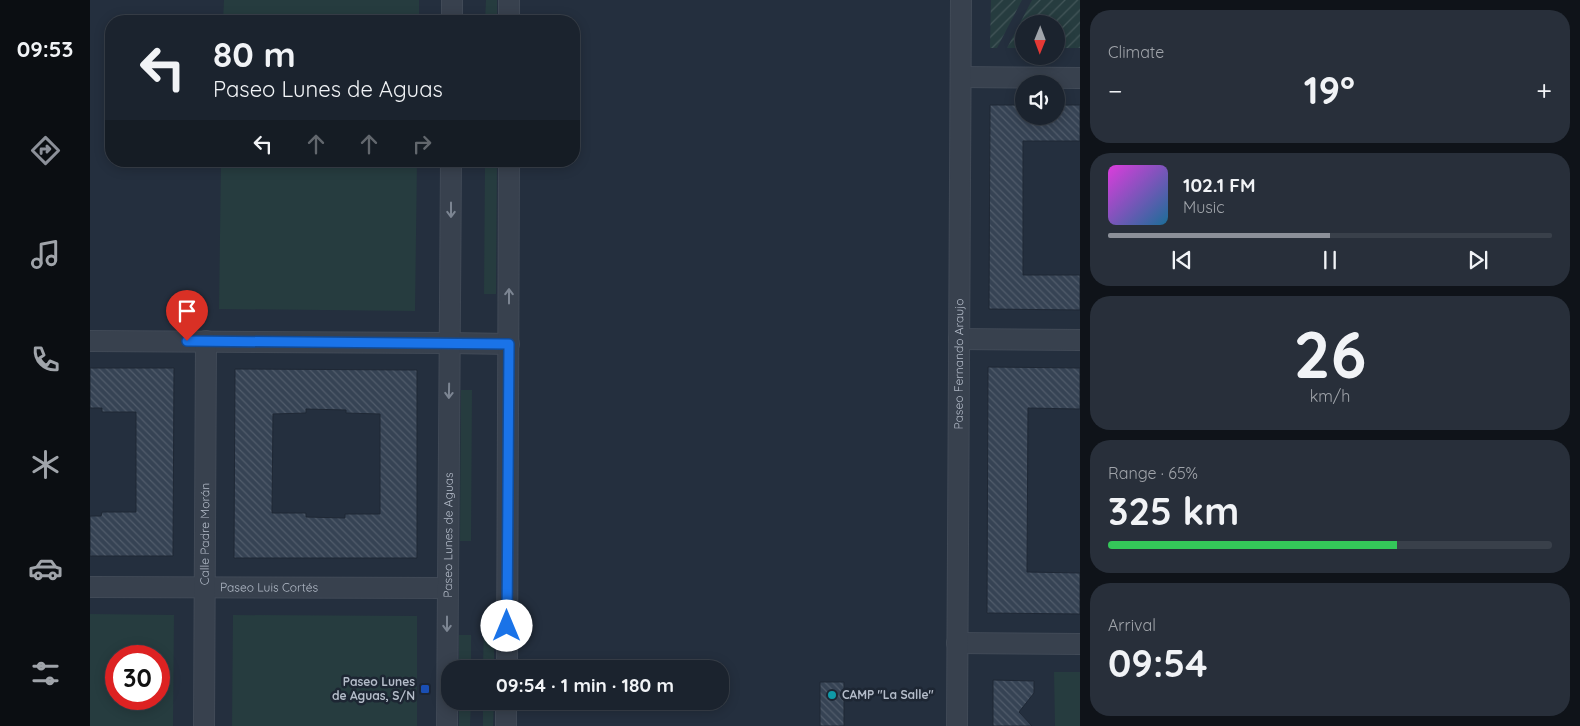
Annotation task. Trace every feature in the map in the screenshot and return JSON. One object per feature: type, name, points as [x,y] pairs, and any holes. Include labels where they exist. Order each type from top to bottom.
[{"type":"street","points":[[452,0],[452,15]]},
{"type":"street","points":[[509,0],[509,15]]},
{"type":"street","name":"Paseo Fernando Araujo","points":[[957,726],[961,0]]},
{"type":"street","points":[[961,77],[1080,78]]},
{"type":"street","name":"Paseo Lunes de Aguas","points":[[447,726],[451,167]]},
{"type":"street","points":[[506,660],[509,167]]},
{"type":"street","points":[[959,338],[1080,340]]},
{"type":"street","points":[[90,340],[509,344]]},
{"type":"street","name":"Calle Padre Morán","points":[[204,726],[206,341]]},
{"type":"street","name":"Paseo Luis Cortés","points":[[90,587],[447,588]]},
{"type":"street","points":[[958,643],[1080,644]]},
{"type":"street","points":[[506,710],[506,726]]},
{"type":"green space","points":[[224,0],[419,0],[419,15],[223,15]]},
{"type":"green space","points":[[486,0],[497,0],[497,15],[485,15]]},
{"type":"green space","points":[[991,0],[1022,0],[997,48],[990,48]]},
{"type":"green space","points":[[1032,0],[1080,0],[1080,48],[1065,48],[1065,15],[1024,15]]},
{"type":"green space","points":[[1015,33],[1015,48],[1007,48]]},
{"type":"green space","points":[[221,167],[417,167],[415,311],[219,309]]},
{"type":"green space","points":[[485,167],[497,167],[496,294],[484,294]]},
{"type":"green space","points":[[461,390],[472,390],[471,541],[460,541]]},
{"type":"green space","points":[[90,614],[174,615],[173,726],[90,726]]},
{"type":"green space","points":[[233,615],[417,616],[417,726],[232,726]]},
{"type":"green space","points":[[484,615],[494,615],[494,660],[483,660]]},
{"type":"green space","points":[[459,635],[471,635],[471,660],[459,660]]},
{"type":"green space","points":[[1054,672],[1080,672],[1080,726],[1055,726]]},
{"type":"green space","points":[[459,710],[471,710],[470,726],[459,726]]},
{"type":"green space","points":[[483,710],[494,710],[493,726],[483,726]]},
{"type":"building","points":[[990,105],[1015,105],[1015,125],[1065,125],[1065,105],[1080,105],[1080,141],[1023,141],[1023,275],[1080,275],[1080,310],[989,309]]},
{"type":"building","points":[[988,367],[1080,368],[1080,409],[1028,408],[1027,572],[1080,573],[1080,614],[987,613]]},
{"type":"building","points":[[90,368],[174,368],[173,556],[90,556],[90,516],[101,516],[102,512],[136,512],[136,412],[102,412],[102,408],[90,408]]},
{"type":"building","points":[[235,369],[417,370],[417,558],[234,558]],"holes":[[[306,409],[346,410],[346,413],[380,414],[380,514],[345,514],[345,518],[306,517],[306,513],[272,513],[273,414],[306,413]]]},
{"type":"building","points":[[993,680],[1034,681],[1034,693],[1019,712],[1032,726],[993,726]]},
{"type":"building","name":"CAMP \"La Salle\"","points":[[820,682],[844,682],[844,726],[820,726]]},
{"type":"place","name":"Paseo Lunes de Aguas, S/N","points":[[425,689]]},
{"type":"place","name":"CAMP \"La Salle\"","points":[[832,695]]},
{"type":"route","points":[[187,341],[509,344],[507,626]]}]
